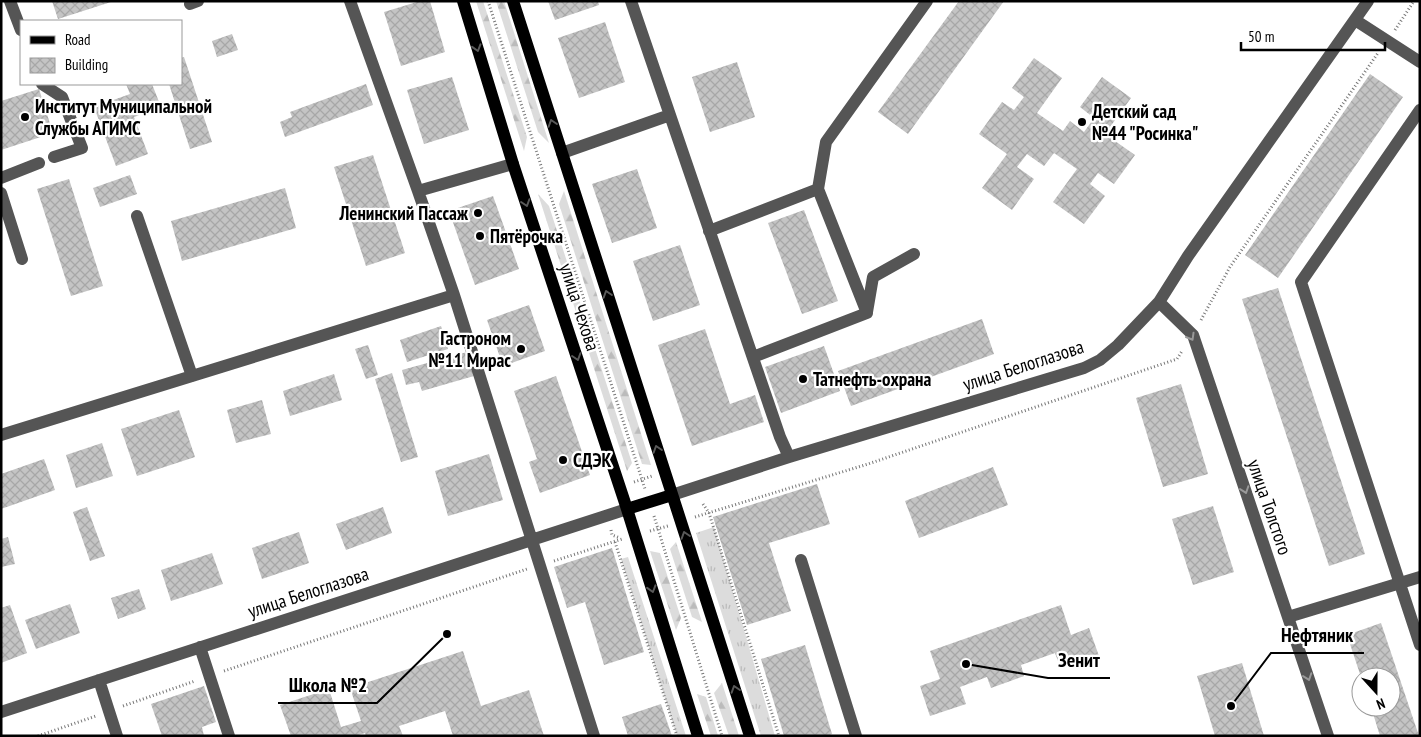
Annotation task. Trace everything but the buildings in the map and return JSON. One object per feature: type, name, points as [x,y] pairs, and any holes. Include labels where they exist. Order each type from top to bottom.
[{"type":"main road","name":"улица Чехова","points":[[463,1],[513,164],[627,509],[698,736]]},
{"type":"main road","name":"улица Чехова","points":[[512,1],[750,736]]},
{"type":"main road","points":[[627,509],[672,495]]},
{"type":"street","points":[[10,1],[20,27]]},
{"type":"street","points":[[350,1],[454,296],[594,736]]},
{"type":"street","points":[[631,1],[752,357],[780,437],[789,457]]},
{"type":"street","points":[[866,313],[818,189],[826,142],[927,1]]},
{"type":"street","name":"улица Белоглазова","points":[[672,495],[789,457],[1084,368],[1100,360],[1118,345],[1159,302],[1188,256],[1368,1]]},
{"type":"street","points":[[1355,20],[1420,62]]},
{"type":"street","points":[[44,85],[62,97],[82,148],[54,157]]},
{"type":"street","points":[[1420,110],[1301,282],[1420,645]]},
{"type":"street","points":[[562,153],[670,115]]},
{"type":"street","points":[[1,178],[39,163]]},
{"type":"street","points":[[418,191],[513,164]]},
{"type":"street","points":[[709,231],[818,189]]},
{"type":"street","points":[[1,192],[22,259]]},
{"type":"street","points":[[138,216],[192,376]]},
{"type":"street","points":[[866,313],[873,277],[914,254]]},
{"type":"street","points":[[1,435],[454,296]]},
{"type":"street","name":"улица Толстого","points":[[1159,302],[1192,335],[1328,736]]},
{"type":"street","points":[[752,357],[866,313]]},
{"type":"street","name":"улица Белоглазова","points":[[1,712],[627,509]]},
{"type":"street","points":[[801,560],[856,736]]},
{"type":"street","points":[[1288,617],[1420,577]]},
{"type":"street","points":[[200,647],[229,736]]},
{"type":"street","points":[[99,680],[117,736]]},
{"type":"path","points":[[488,1],[645,490]]},
{"type":"path","points":[[691,518],[868,464],[1177,359],[1230,267],[1414,1]]},
{"type":"path","points":[[703,504],[709,513],[779,736]]},
{"type":"path","points":[[653,516],[722,736]]},
{"type":"path","points":[[645,533],[671,525]]},
{"type":"path","points":[[38,736],[210,676],[623,539]]},
{"type":"path","points":[[616,542],[677,736]]},
{"type":"green space","points":[[476,1],[483,1],[527,137],[524,151]]},
{"type":"green space","points":[[496,1],[504,1],[549,143],[538,132]]},
{"type":"green space","points":[[564,191],[651,465],[642,464],[559,204]]},
{"type":"green space","points":[[538,194],[549,206],[632,463],[627,471]]},
{"type":"green space","points":[[714,527],[775,736],[761,736],[696,533]]},
{"type":"green space","points":[[676,542],[702,622],[692,617],[670,549]]},
{"type":"green space","points":[[650,551],[660,553],[681,618],[676,630]]},
{"type":"green space","points":[[628,557],[686,736],[677,736],[621,559]]},
{"type":"green space","points":[[722,683],[739,736],[729,736],[714,693]]},
{"type":"green space","points":[[697,694],[706,697],[718,736],[711,736]]},
{"type":"place","name":"Институт Муниципальной Службы АГИМС","points":[[25,117]]},
{"type":"place","name":"Детский сад №44 \"Росинка\"","points":[[1082,122]]},
{"type":"place","name":"Ленинский Пассаж","points":[[478,213]]},
{"type":"place","name":"Пятёрочка","points":[[480,236]]},
{"type":"place","name":"Гастроном №11 Мирас","points":[[521,349]]},
{"type":"place","name":"Татнефть-охрана","points":[[803,379]]},
{"type":"place","name":"СДЭК","points":[[563,460]]},
{"type":"place","name":"Школа №2","points":[[447,634]]},
{"type":"place","name":"Зенит","points":[[966,664]]},
{"type":"place","name":"Нефтяник","points":[[1231,706]]}]
